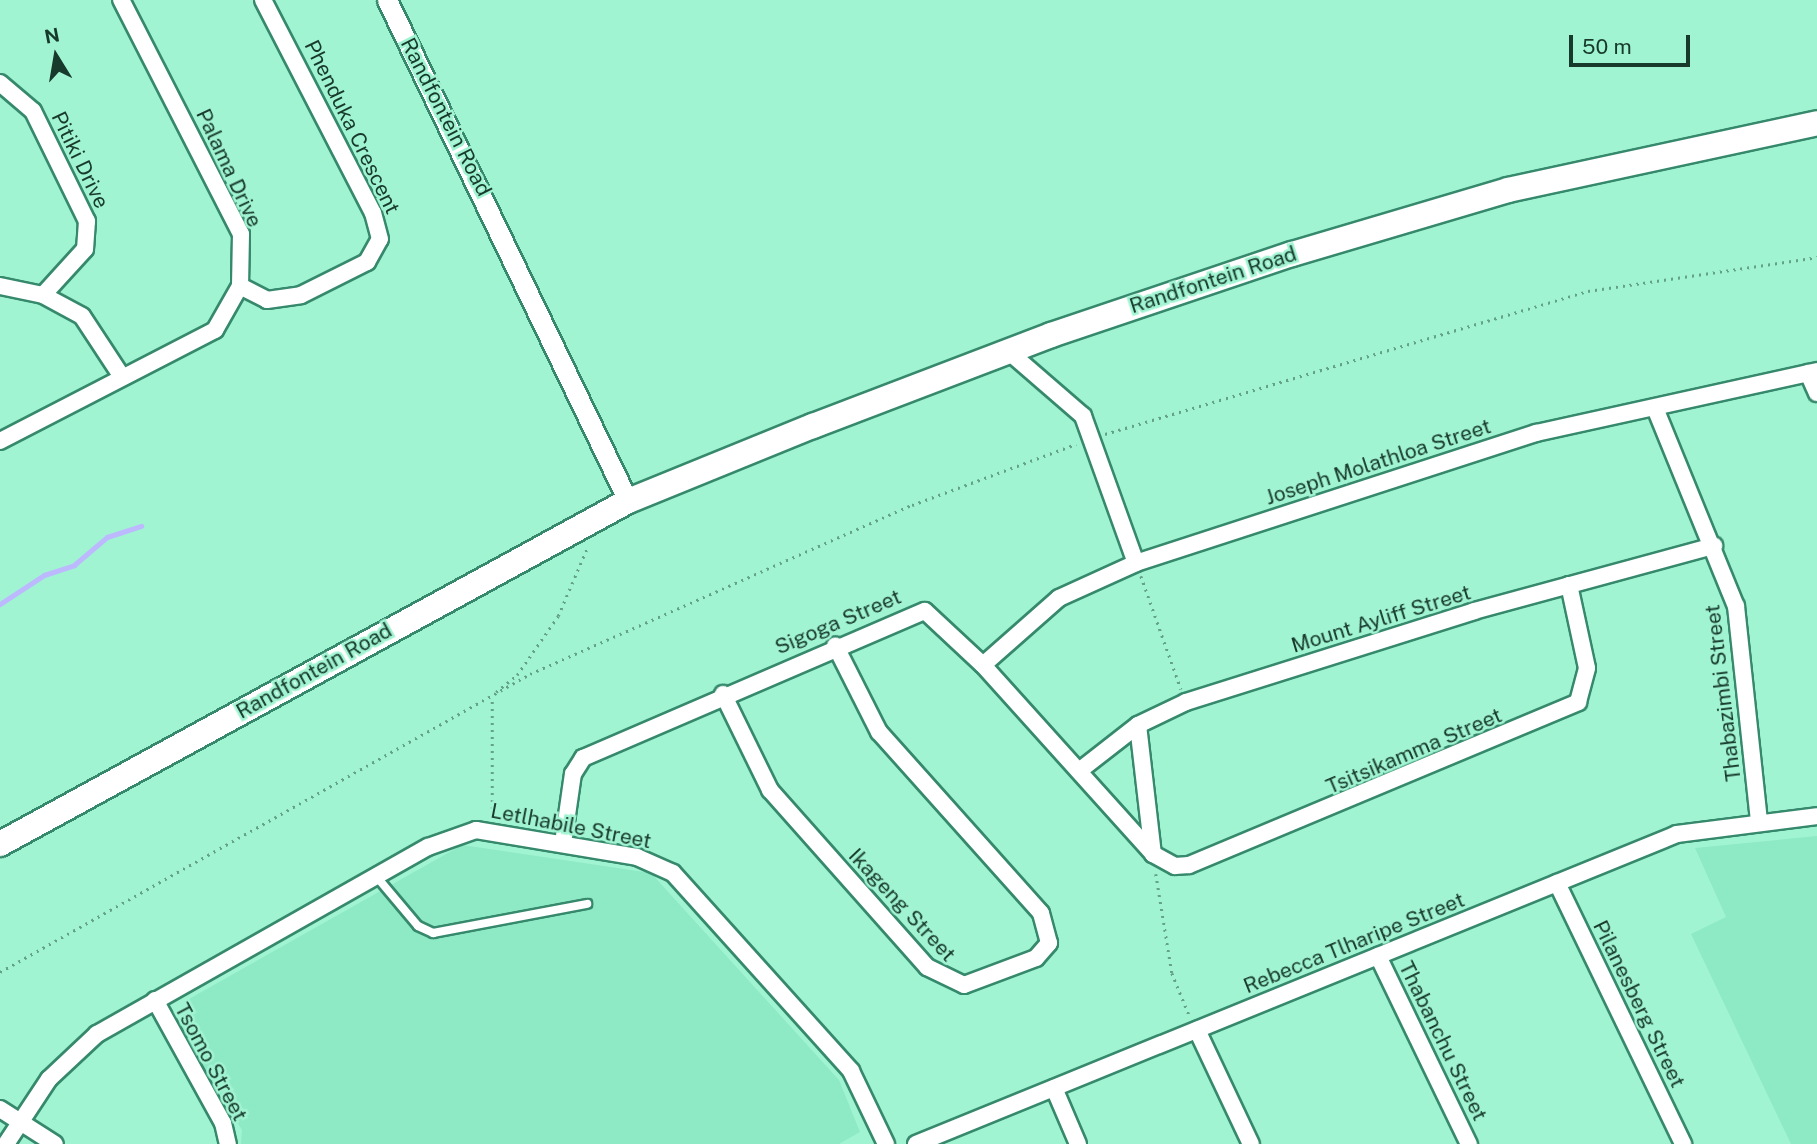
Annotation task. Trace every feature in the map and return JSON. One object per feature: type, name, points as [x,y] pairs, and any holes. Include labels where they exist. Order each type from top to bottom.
[{"type":"main road","name":"Randfontein Road","points":[[0,844],[628,500],[1008,351],[1172,291],[1508,190],[1817,123]]},
{"type":"street","name":"Palama Drive","points":[[0,439],[215,330],[240,286],[241,234],[121,0]]},
{"type":"street","name":"Phenduka Crescent","points":[[240,286],[267,300],[301,295],[367,262],[380,239],[373,212],[263,0]]},
{"type":"street","name":"Randfontein Road","points":[[387,0],[628,500]]},
{"type":"street","name":"Pitiki Drive","points":[[0,83],[33,111],[87,221],[85,249],[43,295]]},
{"type":"street","points":[[0,286],[43,295],[90,323],[122,377]]},
{"type":"street","points":[[1008,351],[1078,409],[1136,563]]},
{"type":"street","points":[[1813,372],[1817,393]]},
{"type":"street","name":"Joseph Molathloa Street","points":[[982,665],[1059,598],[1136,563],[1536,433],[1813,372]]},
{"type":"street","name":"Thabazimbi Street","points":[[1655,408],[1736,606],[1759,821]]},
{"type":"street","name":"Mount Ayliff Street","points":[[1079,771],[1138,725],[1186,702],[1569,585],[1714,547]]},
{"type":"street","name":"Tsitsikamma Street","points":[[1153,854],[1175,866],[1202,861],[1578,702],[1587,668],[1569,585]]},
{"type":"street","name":"Sigoga Street","points":[[563,843],[573,774],[583,758],[835,645],[925,611],[982,665],[1153,854]]},
{"type":"street","name":"Ikageng Street","points":[[723,694],[770,790],[933,972],[964,985],[1036,958],[1049,943],[1041,913],[879,732],[835,645]]},
{"type":"street","points":[[1138,725],[1153,854]]},
{"type":"street","name":"Rebecca Tlharipe Street","points":[[916,1144],[1692,829],[1817,816]]},
{"type":"street","name":"Letlhabile Street","points":[[6,1144],[19,1120],[80,1049],[155,1000],[446,837],[492,830],[637,857],[673,873],[851,1071],[886,1144]]},
{"type":"street","name":"Pilanesberg Street","points":[[1557,883],[1683,1144]]},
{"type":"street","name":"Thabanchu Street","points":[[1378,956],[1469,1144]]},
{"type":"street","name":"Tsomo Street","points":[[155,1000],[223,1123],[228,1144]]},
{"type":"street","points":[[1197,1030],[1251,1144]]},
{"type":"street","points":[[1054,1088],[1078,1144]]},
{"type":"street","points":[[0,1109],[55,1144]]},
{"type":"lane","points":[[376,876],[418,926],[433,933],[587,904]]},
{"type":"path","points":[[0,972],[530,674],[922,501],[1090,439],[1576,294],[1817,257]]},
{"type":"path","points":[[492,830],[493,696],[517,675],[558,616],[583,569],[595,519]]},
{"type":"path","points":[[1136,563],[1186,702]]},
{"type":"path","points":[[1153,854],[1172,973],[1197,1030]]},
{"type":"shaded area","points":[[1817,836],[1817,1144],[1791,1144],[1691,934],[1726,917],[1695,848]]},
{"type":"shaded area","points":[[462,845],[651,873],[839,1080],[860,1132],[839,1144],[241,1144],[242,1130],[177,1023],[189,999]]},
{"type":"waterway","points":[[0,604],[44,575],[74,565],[107,537],[141,526]]}]
